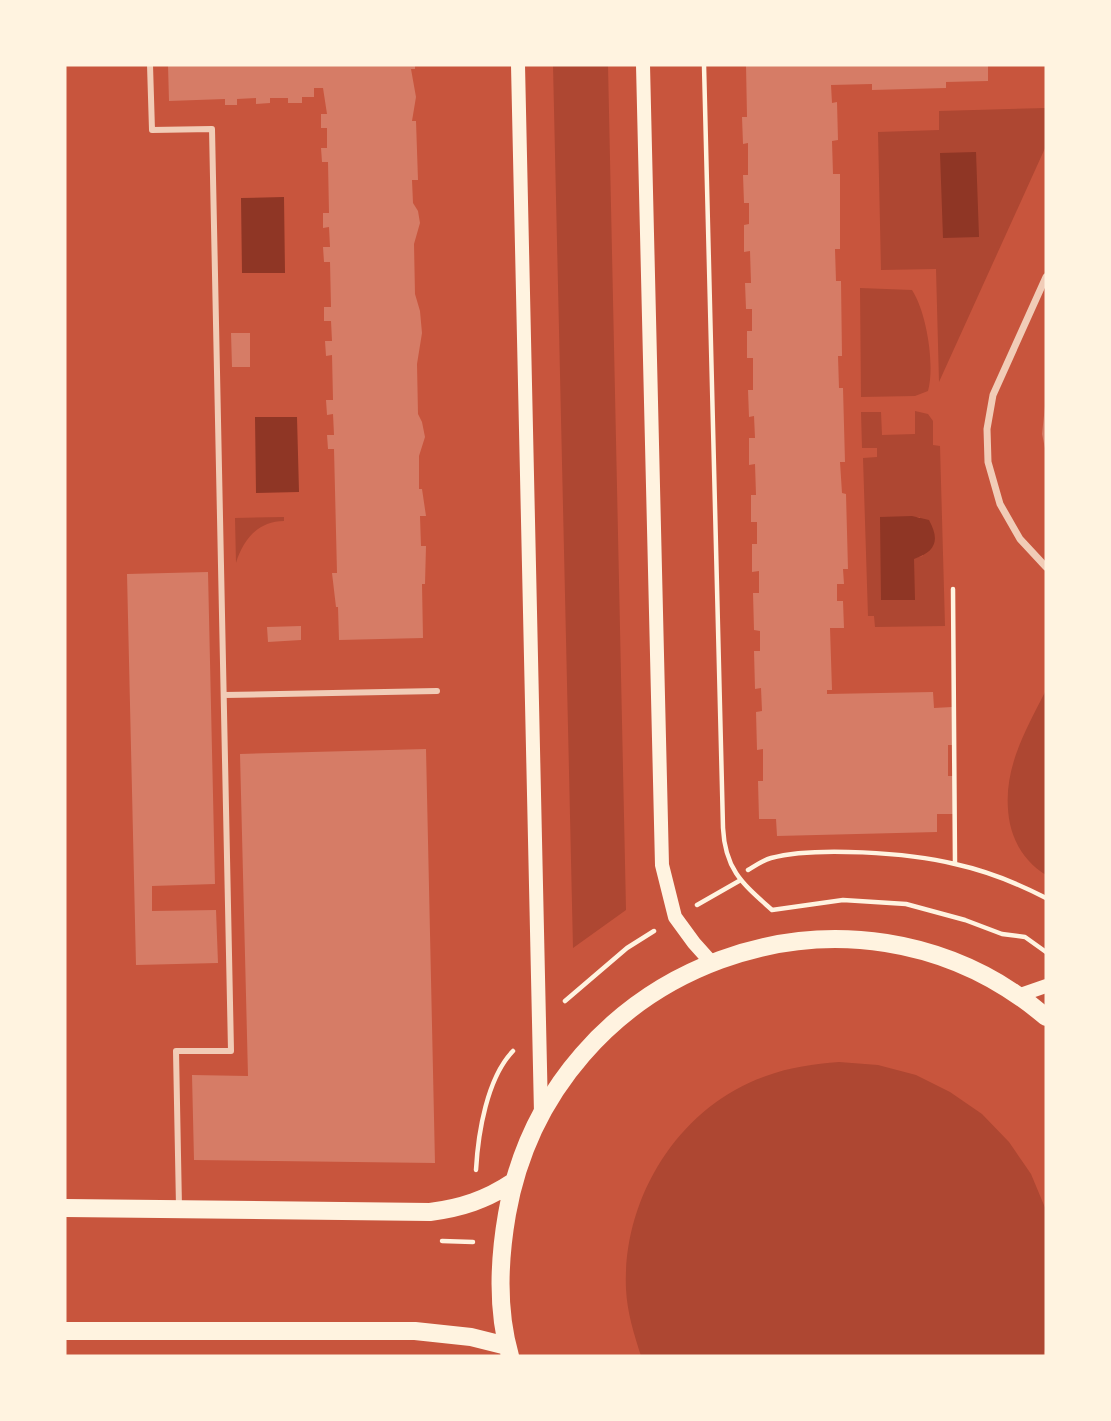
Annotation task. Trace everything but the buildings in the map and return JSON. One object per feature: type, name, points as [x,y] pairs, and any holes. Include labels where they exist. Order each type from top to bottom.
[{"type":"main road","points":[[518,65],[541,1113]]},
{"type":"main road","points":[[643,65],[662,866],[675,917],[711,962]]},
{"type":"main road","points":[[65,1331],[415,1331],[471,1337],[509,1351],[501,1299],[501,1249],[513,1182],[521,1156],[541,1113],[574,1063],[604,1031],[657,989],[711,962],[788,942],[835,938],[886,943],[925,951],[978,971],[1020,995],[1046,1017]]},
{"type":"main road","points":[[1020,995],[1046,986]]},
{"type":"main road","points":[[65,1208],[430,1212],[475,1202],[493,1195],[513,1182]]},
{"type":"street","points":[[150,65],[152,130],[212,129],[231,1051],[176,1051],[179,1209]]},
{"type":"street","points":[[1046,277],[993,396],[987,429],[988,462],[1000,504],[1020,539],[1046,567]]},
{"type":"street","points":[[224,695],[437,691]]},
{"type":"path","points":[[704,65],[724,846],[739,881],[772,910],[843,900],[906,904],[965,920],[1002,934],[1025,937],[1046,952]]},
{"type":"path","points":[[953,589],[955,863]]},
{"type":"path","points":[[748,870],[769,858],[792,854],[842,852],[955,863],[1015,882],[1046,898]]},
{"type":"path","points":[[477,1166],[478,1143],[494,1078],[502,1062],[540,1023],[627,948],[739,881]]},
{"type":"shaded area","points":[[553,65],[608,65],[626,910],[573,948]]},
{"type":"shaded area","points":[[1046,108],[1046,146],[939,382],[936,269],[881,270],[878,132],[939,130],[939,111]]},
{"type":"shaded area","points":[[976,152],[979,237],[943,238],[940,153]]},
{"type":"shaded area","points":[[284,197],[285,273],[242,273],[241,198]]},
{"type":"shaded area","points":[[860,288],[912,290],[922,312],[928,340],[931,368],[928,391],[915,396],[861,397]]},
{"type":"shaded area","points":[[915,411],[928,414],[933,421],[933,445],[940,446],[945,626],[875,627],[874,616],[868,616],[863,458],[877,457],[877,448],[862,448],[861,412],[881,412],[882,435],[915,434]],"holes":[[[880,517],[920,517],[923,556],[914,558]]]},
{"type":"shaded area","points":[[255,417],[297,417],[299,492],[256,493]]},
{"type":"shaded area","points":[[912,516],[929,520],[932,527],[934,544],[927,553],[914,559],[915,600],[881,600],[880,517]]},
{"type":"shaded area","points":[[284,517],[284,521],[267,524],[253,533],[236,563],[235,518]]},
{"type":"shaded area","points":[[1046,690],[1046,875],[1033,865],[1015,840],[1010,824],[1008,788],[1016,754]]},
{"type":"shaded area","points":[[839,1062],[878,1065],[916,1075],[950,1092],[982,1114],[1009,1142],[1031,1174],[1046,1210],[1046,1346],[1043,1356],[641,1356],[628,1306],[627,1255],[634,1222],[646,1190],[662,1160],[682,1133],[707,1109],[735,1090],[784,1070]]}]
